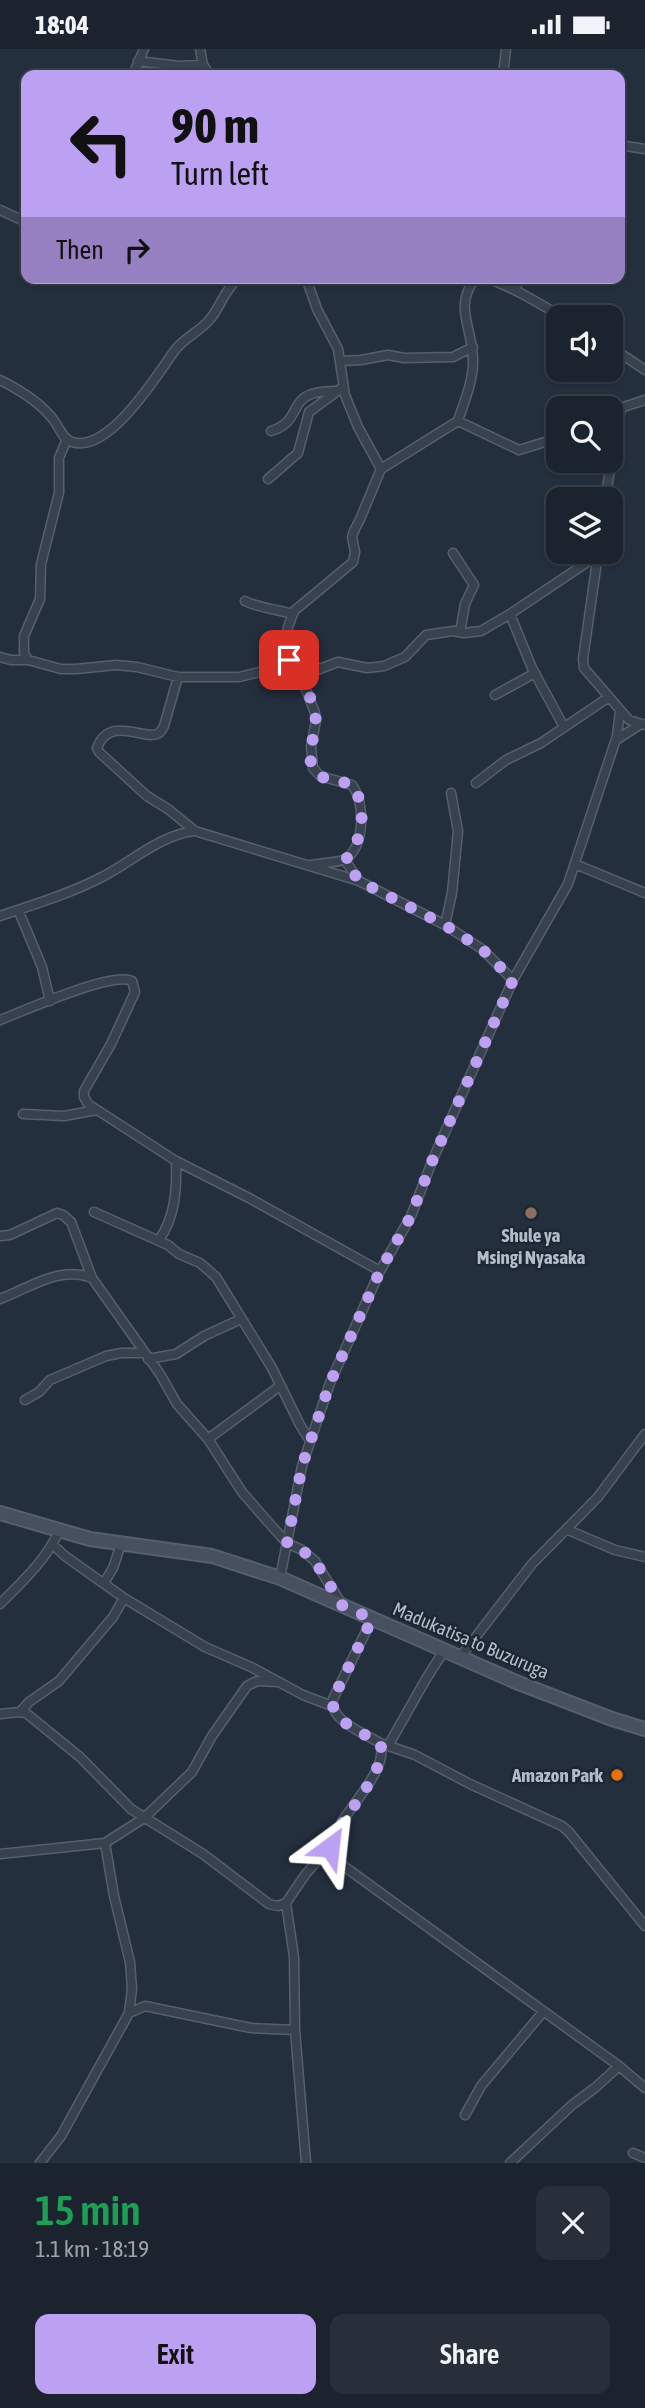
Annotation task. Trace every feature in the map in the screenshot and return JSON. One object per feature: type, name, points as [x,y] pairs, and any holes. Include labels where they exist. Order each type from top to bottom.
[{"type":"main road","name":"Madukatisa to Buzuruga","points":[[0,1513],[59,1531],[121,1544],[212,1556],[280,1578],[516,1682],[645,1729]]},
{"type":"street","points":[[135,70],[144,49]]},
{"type":"street","points":[[200,49],[206,70]]},
{"type":"street","points":[[504,70],[506,49]]},
{"type":"street","points":[[138,61],[179,66],[203,65]]},
{"type":"street","points":[[625,146],[645,149]]},
{"type":"street","points":[[0,210],[21,220]]},
{"type":"street","points":[[0,380],[44,409],[67,439],[75,443],[92,442],[146,394],[176,348],[209,321],[232,284]]},
{"type":"street","points":[[308,284],[317,309],[336,343],[341,361],[339,389],[381,469]]},
{"type":"street","points":[[345,860],[360,835],[357,794],[352,785],[320,776],[313,768],[311,747],[315,713],[301,676],[286,653],[288,627],[292,614],[305,600],[353,562],[355,552],[352,537],[381,469],[458,421],[472,374],[473,347],[463,307],[472,284]]},
{"type":"street","points":[[502,284],[546,307]]},
{"type":"street","points":[[515,289],[518,284]]},
{"type":"street","points":[[341,361],[388,355],[404,358],[453,358],[473,347]]},
{"type":"street","points":[[623,355],[645,370]]},
{"type":"street","points":[[271,431],[286,424],[302,398],[339,389]]},
{"type":"street","points":[[268,479],[298,453],[309,412],[339,389]]},
{"type":"street","points":[[623,407],[645,400]]},
{"type":"street","points":[[458,421],[519,450],[546,442]]},
{"type":"street","points":[[27,660],[24,653],[24,636],[40,599],[41,564],[59,493],[59,458],[67,439]]},
{"type":"street","points":[[453,553],[474,585],[466,604],[460,632]]},
{"type":"street","points":[[301,676],[338,662],[367,668],[384,666],[405,657],[426,635],[481,631],[582,564]]},
{"type":"street","points":[[596,564],[584,668],[629,720],[643,725]]},
{"type":"street","points":[[245,601],[292,614]]},
{"type":"street","points":[[510,614],[521,644],[564,727]]},
{"type":"street","points":[[0,657],[69,669],[100,665],[138,667],[178,677],[253,675],[286,653]]},
{"type":"street","points":[[495,695],[535,673]]},
{"type":"street","points":[[178,677],[160,732],[153,735],[132,730],[117,731],[100,741],[97,748],[147,796],[195,831],[359,881],[445,925],[482,949],[513,980]]},
{"type":"street","points":[[476,783],[506,760],[534,747],[609,697]]},
{"type":"street","points":[[280,1578],[309,1439],[340,1358],[380,1271],[411,1216],[433,1159],[513,980],[568,884],[616,740],[620,711]]},
{"type":"street","points":[[616,740],[643,725]]},
{"type":"street","points":[[445,925],[452,893],[458,831],[451,793]]},
{"type":"street","points":[[0,916],[51,900],[103,876],[167,840],[195,831]]},
{"type":"street","points":[[309,865],[345,860]]},
{"type":"street","points":[[345,860],[359,881]]},
{"type":"street","points":[[575,864],[645,893]]},
{"type":"street","points":[[19,912],[42,967],[50,1001]]},
{"type":"street","points":[[0,1020],[113,980],[128,979],[134,984],[135,992],[84,1091],[88,1104],[177,1161],[250,1198],[380,1271]]},
{"type":"street","points":[[23,1114],[64,1115],[97,1110]]},
{"type":"street","points":[[159,1240],[173,1212],[177,1161]]},
{"type":"street","points":[[94,1212],[159,1240],[209,1269],[272,1368],[309,1439]]},
{"type":"street","points":[[0,1236],[22,1230],[57,1213],[71,1222],[92,1278],[184,1414],[208,1439],[242,1492],[287,1543],[302,1550],[315,1561],[342,1605]]},
{"type":"street","points":[[0,1299],[62,1275],[74,1273],[92,1278]]},
{"type":"street","points":[[25,1400],[39,1392],[50,1380],[106,1356],[121,1353],[146,1356],[176,1354],[204,1336],[241,1319]]},
{"type":"street","points":[[208,1439],[280,1386]]},
{"type":"street","points":[[461,1656],[532,1564],[597,1497],[645,1434]]},
{"type":"street","points":[[568,1529],[615,1550],[645,1557]]},
{"type":"street","points":[[0,1604],[36,1568],[53,1545],[59,1531]]},
{"type":"street","points":[[104,1583],[113,1568],[121,1544]]},
{"type":"street","points":[[53,1545],[124,1598],[205,1647],[251,1667],[303,1695],[332,1706]]},
{"type":"street","points":[[20,1711],[59,1681],[113,1617],[124,1598]]},
{"type":"street","points":[[372,1619],[333,1699],[332,1706],[339,1718],[384,1744],[415,1755],[470,1784],[562,1826],[645,1926]]},
{"type":"street","points":[[0,1714],[20,1711],[26,1713],[62,1742],[117,1797],[144,1818],[203,1854],[258,1897],[278,1906],[286,1903],[305,1875],[330,1847],[382,1757],[384,1744],[446,1649]]},
{"type":"street","points":[[0,1854],[106,1843],[144,1818],[192,1772],[247,1686],[257,1681],[278,1682]]},
{"type":"street","points":[[40,2163],[61,2136],[129,2013],[130,1962],[114,1896],[106,1843]]},
{"type":"street","points":[[330,1847],[334,1859],[619,2066],[645,2088]]},
{"type":"street","points":[[286,1903],[294,1957],[295,2030],[306,2163]]},
{"type":"street","points":[[131,1994],[143,2007]]},
{"type":"street","points":[[129,2013],[143,2007],[251,2028],[295,2030]]},
{"type":"street","points":[[465,2115],[481,2086],[543,2012]]},
{"type":"street","points":[[510,2163],[572,2105],[619,2066]]},
{"type":"street","points":[[633,2153],[645,2158]]},
{"type":"place","name":"Shule ya Msingi Nyasaka","points":[[531,1213]]},
{"type":"place","name":"Amazon Park","points":[[617,1775]]},
{"type":"route","points":[[289,660],[301,676],[315,713],[311,747],[313,768],[320,776],[352,785],[357,794],[361,828],[350,856],[345,860],[350,869],[359,881],[445,925],[482,949],[513,980],[480,1059],[433,1159],[411,1216],[380,1271],[340,1358],[309,1439],[302,1466],[287,1543],[309,1554],[342,1605],[372,1619],[332,1706],[339,1718],[380,1743],[383,1750],[375,1770],[330,1847]]}]
